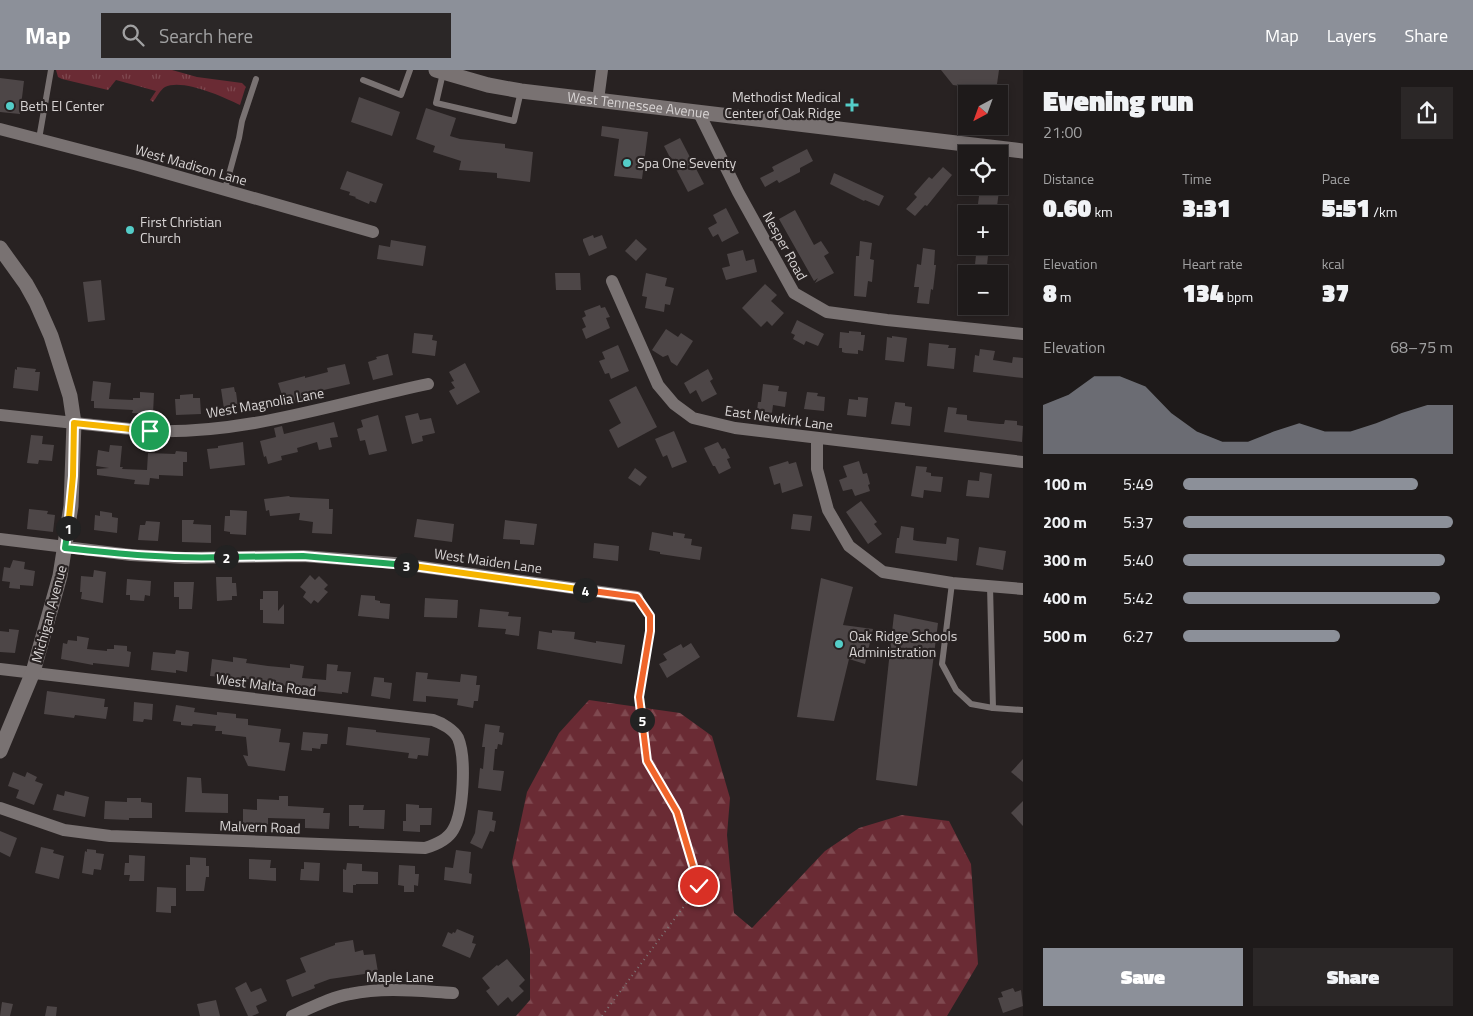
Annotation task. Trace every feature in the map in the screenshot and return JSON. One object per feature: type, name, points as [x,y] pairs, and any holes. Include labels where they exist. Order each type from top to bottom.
[{"type":"street","points":[[598,100],[602,70]]},
{"type":"street","name":"West Tennessee Avenue","points":[[440,71],[488,85],[521,91],[1023,151]]},
{"type":"street","name":"Nesper Road","points":[[698,111],[738,192],[794,293],[827,312],[1023,334]]},
{"type":"street","name":"West Madison Lane","points":[[0,128],[225,189],[373,232]]},
{"type":"street","name":"Michigan Avenue","points":[[0,248],[26,284],[51,336],[70,396],[74,423],[72,494],[60,576],[33,672],[0,750]]},
{"type":"street","name":"East Newkirk Lane","points":[[612,282],[658,385],[674,404],[694,418],[736,428],[817,439],[1023,462]]},
{"type":"street","name":"West Magnolia Lane","points":[[0,415],[169,432],[260,422],[428,384]]},
{"type":"street","points":[[817,439],[817,469],[828,510],[849,546],[883,572],[952,583],[1023,589]]},
{"type":"street","name":"West Maiden Lane","points":[[0,538],[65,548],[131,555],[185,558],[303,556],[401,564],[637,597]]},
{"type":"street","name":"West Malta Road","points":[[0,669],[433,720],[444,724],[457,736],[462,751],[464,768]]},
{"type":"street","name":"Malvern Road","points":[[0,808],[64,830],[110,836],[425,848],[436,845],[453,831],[458,815],[464,768]]},
{"type":"street","name":"Maple Lane","points":[[292,1016],[348,994],[380,990],[453,993]]},
{"type":"lane","points":[[39,139],[51,70]]},
{"type":"lane","points":[[363,80],[400,95],[410,70]]},
{"type":"lane","points":[[440,71],[436,102],[514,121],[521,91]]},
{"type":"lane","points":[[225,189],[242,121],[256,79]]},
{"type":"lane","points":[[952,583],[942,664],[956,690],[971,704],[1023,710]]},
{"type":"lane","points":[[990,586],[993,708]]},
{"type":"path","points":[[602,1016],[699,886],[677,812],[647,761],[639,697],[650,631],[650,616],[637,597]]},
{"type":"green space","points":[[56,70],[172,70],[197,77],[242,83],[246,87],[240,105],[203,90],[182,85],[165,87],[153,102],[150,100],[156,91],[116,80],[108,90],[62,79],[58,77]]},
{"type":"green space","points":[[589,700],[680,713],[712,736],[730,798],[727,835],[734,913],[752,928],[825,851],[859,828],[902,815],[949,821],[971,864],[978,964],[947,1016],[516,1016],[530,1000],[530,949],[512,862],[527,792],[559,733]]},
{"type":"building","points":[[941,70],[999,70],[997,85],[953,85]]},
{"type":"building","points":[[0,78],[24,81],[20,114],[0,112]]},
{"type":"building","points":[[359,97],[400,112],[392,136],[351,122]]},
{"type":"building","points":[[426,108],[456,118],[450,136],[460,139],[505,144],[505,148],[533,152],[530,182],[497,178],[497,173],[459,170],[461,161],[433,152],[435,146],[416,139]]},
{"type":"building","points":[[602,126],[648,132],[642,179],[614,176],[619,139],[601,136]]},
{"type":"building","points":[[680,138],[704,184],[688,192],[664,146]]},
{"type":"building","points":[[807,149],[813,161],[800,168],[800,172],[779,183],[777,180],[765,187],[760,178],[774,171],[772,167]]},
{"type":"building","points":[[943,167],[952,175],[927,206],[925,205],[915,216],[906,209],[917,197],[914,194],[929,177],[932,179]]},
{"type":"building","points":[[347,171],[383,184],[376,203],[370,201],[369,204],[349,195],[350,192],[340,189]]},
{"type":"building","points":[[834,173],[884,196],[879,206],[864,201],[830,184]]},
{"type":"building","points":[[979,195],[998,195],[997,205],[978,205]]},
{"type":"building","points":[[726,208],[739,233],[722,242],[718,234],[713,237],[708,228],[717,223],[713,215]]},
{"type":"building","points":[[795,210],[814,245],[821,241],[829,253],[824,256],[834,273],[815,283],[818,278],[814,281],[779,219]]},
{"type":"building","points":[[593,235],[594,238],[602,235],[607,248],[589,256],[583,239]]},
{"type":"building","points":[[636,239],[647,249],[636,261],[625,251]]},
{"type":"building","points":[[391,240],[426,246],[423,266],[377,259],[379,245],[390,247]]},
{"type":"building","points":[[860,241],[872,243],[870,259],[874,260],[872,282],[868,281],[866,297],[854,296],[856,256],[859,256]]},
{"type":"building","points":[[923,248],[935,250],[934,265],[936,265],[929,304],[917,303],[919,287],[914,287],[917,264],[921,265]]},
{"type":"building","points":[[743,250],[746,261],[754,259],[757,272],[726,280],[722,268],[730,266],[727,254]]},
{"type":"building","points":[[976,255],[988,256],[987,265],[975,265]]},
{"type":"building","points":[[555,273],[580,273],[581,290],[556,290]]},
{"type":"building","points":[[646,273],[667,278],[665,286],[674,288],[670,305],[665,304],[664,312],[645,308],[647,297],[642,296]]},
{"type":"building","points":[[101,280],[105,320],[88,322],[83,282]]},
{"type":"building","points":[[765,284],[777,295],[771,301],[784,313],[772,326],[767,321],[761,327],[742,308]]},
{"type":"building","points":[[600,305],[601,308],[605,307],[610,317],[606,318],[610,328],[586,339],[582,329],[586,327],[582,318],[586,316],[584,311]]},
{"type":"building","points":[[797,320],[824,334],[818,346],[806,341],[804,345],[793,339],[795,335],[791,333]]},
{"type":"building","points":[[666,329],[678,337],[681,333],[693,341],[677,366],[671,362],[668,355],[663,357],[652,350]]},
{"type":"building","points":[[849,331],[861,332],[861,335],[865,335],[863,351],[858,350],[858,354],[845,353],[842,352],[842,348],[839,348],[840,332],[849,333]]},
{"type":"building","points":[[414,333],[433,335],[432,340],[437,341],[435,356],[412,353]]},
{"type":"building","points":[[892,336],[907,338],[904,362],[885,360],[887,337],[892,338]]},
{"type":"building","points":[[929,343],[949,345],[948,348],[956,348],[954,369],[927,366]]},
{"type":"building","points":[[618,345],[629,371],[611,379],[609,373],[605,374],[599,361],[605,359],[602,352]]},
{"type":"building","points":[[980,349],[995,351],[993,360],[1012,363],[1013,357],[1023,358],[1023,378],[973,372],[975,355],[979,356]]},
{"type":"building","points":[[388,354],[393,375],[373,380],[368,362],[377,359],[376,357]]},
{"type":"building","points":[[465,363],[480,392],[457,405],[449,391],[455,388],[451,382],[454,381],[449,372]]},
{"type":"building","points":[[345,364],[350,384],[302,395],[304,401],[290,404],[288,396],[283,398],[278,383],[328,372],[327,368]]},
{"type":"building","points":[[17,367],[36,369],[35,372],[40,372],[38,391],[13,388],[15,369],[17,370]]},
{"type":"building","points":[[708,369],[713,379],[710,381],[717,394],[702,402],[696,390],[690,394],[684,383]]},
{"type":"building","points":[[93,381],[111,383],[109,399],[133,400],[133,398],[140,398],[140,392],[154,393],[153,414],[132,413],[133,410],[94,408],[94,401],[91,401]]},
{"type":"building","points":[[763,384],[779,386],[778,391],[787,392],[785,407],[773,405],[772,413],[757,411],[758,402],[761,402]]},
{"type":"building","points":[[636,386],[657,427],[618,448],[609,430],[621,423],[609,400]]},
{"type":"building","points":[[234,387],[238,407],[224,409],[221,389]]},
{"type":"building","points":[[807,392],[818,393],[817,396],[825,397],[824,411],[804,409]]},
{"type":"building","points":[[193,394],[193,398],[200,398],[201,414],[176,415],[175,399],[180,399],[180,395]]},
{"type":"building","points":[[858,397],[868,398],[866,417],[847,415],[849,399],[858,400]]},
{"type":"building","points":[[895,402],[905,403],[905,406],[912,407],[910,426],[891,424]]},
{"type":"building","points":[[948,407],[957,408],[956,414],[967,415],[967,420],[971,421],[1004,424],[1005,420],[1017,421],[1017,425],[1023,426],[1022,442],[944,432]]},
{"type":"building","points":[[418,413],[420,420],[431,418],[435,433],[422,436],[423,441],[412,444],[405,416]]},
{"type":"building","points":[[378,415],[387,451],[369,455],[365,440],[360,441],[357,429],[363,427],[361,420]]},
{"type":"building","points":[[334,422],[338,437],[330,438],[332,447],[319,450],[317,442],[297,448],[298,452],[281,456],[282,460],[268,464],[266,456],[264,457],[260,441],[276,437],[274,428],[282,426],[284,434]]},
{"type":"building","points":[[674,431],[687,462],[672,468],[667,455],[663,457],[655,439]]},
{"type":"building","points":[[31,435],[43,436],[42,444],[54,445],[52,461],[39,460],[38,464],[27,463]]},
{"type":"building","points":[[243,442],[245,465],[210,469],[207,449]]},
{"type":"building","points":[[718,442],[722,449],[725,448],[730,458],[727,459],[731,468],[719,474],[704,448]]},
{"type":"building","points":[[110,445],[122,446],[120,467],[123,467],[122,469],[147,470],[148,453],[175,454],[176,451],[187,452],[187,462],[183,462],[183,476],[159,475],[159,479],[150,478],[149,485],[134,484],[135,480],[97,475],[97,469],[109,468],[96,466],[98,450],[109,452]]},
{"type":"building","points":[[788,461],[789,464],[796,462],[803,486],[782,493],[780,483],[774,485],[769,467]]},
{"type":"building","points":[[859,461],[863,474],[867,473],[870,491],[855,496],[852,489],[843,491],[839,480],[847,477],[843,466]]},
{"type":"building","points":[[916,466],[927,467],[926,472],[931,473],[931,476],[943,477],[941,492],[924,490],[923,498],[911,496]]},
{"type":"building","points":[[635,468],[647,477],[640,486],[628,478]]},
{"type":"building","points":[[980,472],[992,474],[989,498],[966,496],[968,480],[979,481]]},
{"type":"building","points":[[289,496],[329,499],[329,509],[333,509],[332,534],[312,533],[313,522],[299,520],[300,513],[270,516],[269,510],[266,511],[264,499]]},
{"type":"building","points":[[861,501],[877,522],[874,524],[882,534],[868,544],[846,512]]},
{"type":"building","points":[[29,509],[48,511],[47,514],[55,515],[53,532],[27,529]]},
{"type":"building","points":[[230,510],[247,511],[246,535],[230,534],[230,532],[224,531],[225,516],[230,516]]},
{"type":"building","points":[[100,511],[112,513],[112,517],[118,518],[117,533],[94,530],[95,515],[100,516]]},
{"type":"building","points":[[793,514],[812,516],[810,531],[791,529]]},
{"type":"building","points":[[417,519],[454,524],[452,542],[414,537]]},
{"type":"building","points":[[182,520],[194,520],[193,524],[211,525],[211,543],[182,542]]},
{"type":"building","points":[[505,520],[537,524],[534,545],[520,544],[520,540],[503,539]]},
{"type":"building","points":[[146,521],[160,522],[158,541],[138,540],[140,525],[145,525]]},
{"type":"building","points":[[901,526],[914,528],[913,540],[917,541],[946,544],[947,537],[959,539],[957,561],[895,553]]},
{"type":"building","points":[[652,532],[673,536],[673,532],[685,534],[684,538],[692,539],[691,545],[702,547],[700,560],[660,554],[660,552],[649,550]]},
{"type":"building","points":[[594,543],[619,546],[618,561],[593,558]]},
{"type":"building","points":[[979,547],[1006,551],[1003,570],[976,565]]},
{"type":"building","points":[[13,560],[25,562],[24,569],[35,571],[33,586],[20,585],[20,589],[9,588],[10,582],[2,581],[4,567],[10,568]]},
{"type":"building","points":[[94,570],[106,572],[103,603],[81,599],[81,576],[93,577]]},
{"type":"building","points":[[310,575],[315,580],[319,576],[328,585],[324,589],[328,592],[318,603],[314,600],[311,604],[303,597],[306,592],[300,587]]},
{"type":"building","points":[[216,577],[232,577],[232,583],[236,583],[237,596],[232,596],[232,600],[217,601]]},
{"type":"building","name":"Oak Ridge Schools Administration","points":[[821,578],[853,587],[843,625],[873,629],[865,664],[849,659],[834,721],[797,717]]},
{"type":"building","points":[[127,579],[151,581],[150,596],[145,595],[144,601],[130,600],[130,595],[126,595]]},
{"type":"building","points":[[174,582],[194,582],[192,609],[179,609],[179,597],[174,597]]},
{"type":"building","points":[[263,591],[278,591],[278,611],[284,604],[284,624],[263,623],[263,610],[260,610],[260,599],[263,599]]},
{"type":"building","points":[[361,595],[375,596],[375,600],[380,601],[380,603],[390,604],[389,619],[358,616]]},
{"type":"building","points":[[425,598],[458,600],[457,618],[424,617]]},
{"type":"building","points":[[480,609],[509,612],[508,616],[521,617],[519,636],[505,634],[506,629],[478,627]]},
{"type":"building","points":[[894,614],[938,623],[917,786],[876,780]]},
{"type":"building","points":[[9,629],[19,630],[15,653],[0,652],[0,631],[9,632]]},
{"type":"building","points":[[552,630],[575,632],[574,639],[625,645],[622,664],[537,649],[539,631],[552,633]]},
{"type":"building","points":[[77,636],[89,638],[87,649],[107,651],[107,649],[114,649],[114,645],[127,646],[127,651],[131,652],[129,667],[93,663],[93,665],[61,659],[63,643],[67,644],[68,640],[77,641]]},
{"type":"building","points":[[691,643],[700,657],[667,678],[659,664],[667,660],[663,654],[681,644],[683,648]]},
{"type":"building","points":[[176,650],[189,652],[187,672],[176,670],[176,673],[151,670],[153,652],[175,654]]},
{"type":"building","points":[[233,657],[247,659],[246,663],[268,666],[290,668],[290,664],[304,666],[302,678],[326,680],[327,664],[338,665],[337,671],[351,672],[348,693],[314,691],[314,688],[266,684],[267,681],[210,676],[212,659],[233,662]]},
{"type":"building","points":[[416,672],[428,673],[427,679],[460,682],[461,674],[477,676],[476,685],[480,685],[478,701],[474,701],[473,708],[457,705],[458,699],[426,696],[426,702],[413,701]]},
{"type":"building","points":[[374,677],[384,678],[384,682],[392,683],[390,699],[371,696]]},
{"type":"building","points":[[47,691],[105,699],[104,707],[108,707],[106,719],[75,715],[74,718],[44,714]]},
{"type":"building","points":[[134,702],[153,704],[152,720],[144,719],[143,722],[133,721]]},
{"type":"building","points":[[176,705],[195,708],[194,712],[217,715],[217,712],[236,714],[236,718],[248,719],[248,725],[281,729],[279,742],[290,743],[285,771],[248,766],[243,755],[248,756],[246,737],[222,734],[222,731],[215,731],[216,726],[181,725],[181,722],[173,721]]},
{"type":"building","points":[[485,724],[500,726],[499,732],[504,733],[502,745],[498,744],[497,749],[495,749],[493,770],[504,771],[501,791],[478,788],[480,768],[483,769],[485,747],[482,747]]},
{"type":"building","points":[[348,727],[430,738],[428,756],[418,755],[417,759],[408,758],[409,753],[346,745]]},
{"type":"building","points":[[303,732],[328,734],[327,744],[321,744],[320,749],[312,748],[312,751],[301,750]]},
{"type":"building","points":[[1023,759],[1023,782],[1011,772]]},
{"type":"building","points":[[13,772],[25,777],[27,772],[37,777],[35,781],[43,784],[34,805],[16,798],[19,790],[8,786]]},
{"type":"building","points":[[187,777],[201,778],[202,793],[228,794],[228,813],[185,812]]},
{"type":"building","points":[[65,791],[89,797],[85,817],[53,810],[57,794],[64,796]]},
{"type":"building","points":[[279,796],[288,796],[288,806],[324,808],[323,813],[330,813],[329,829],[305,828],[305,819],[268,818],[268,826],[243,827],[243,809],[257,810],[257,799],[279,800]]},
{"type":"building","points":[[127,798],[141,798],[141,802],[152,803],[152,818],[129,818],[129,820],[104,819],[105,801],[127,802]]},
{"type":"building","points":[[1023,801],[1023,826],[1011,813]]},
{"type":"building","points":[[406,804],[419,805],[419,808],[432,808],[431,825],[420,825],[420,832],[403,831],[403,821],[406,821]]},
{"type":"building","points":[[349,805],[364,805],[363,810],[385,810],[384,829],[349,826]]},
{"type":"building","points":[[478,810],[493,812],[492,820],[496,821],[494,832],[490,831],[482,849],[470,843],[475,833]]},
{"type":"building","points":[[0,831],[17,838],[10,857],[0,852]]},
{"type":"building","points":[[41,847],[54,850],[53,853],[64,856],[59,879],[35,873]]},
{"type":"building","points":[[87,849],[96,850],[96,853],[104,854],[101,870],[94,869],[93,875],[82,873],[85,851],[87,852]]},
{"type":"building","points":[[456,850],[471,852],[469,873],[472,874],[471,884],[444,880],[445,867],[453,868]]},
{"type":"building","points":[[129,855],[145,856],[144,881],[129,881],[130,875],[124,875],[125,863],[129,863]]},
{"type":"building","points":[[190,857],[206,858],[206,866],[209,866],[209,877],[206,877],[204,891],[186,891],[186,865],[190,865]]},
{"type":"building","points":[[249,859],[271,860],[270,868],[276,868],[276,881],[249,879]]},
{"type":"building","points":[[304,862],[320,863],[319,881],[300,880],[301,869],[304,869]]},
{"type":"building","points":[[347,863],[362,864],[362,871],[378,872],[378,884],[356,884],[353,885],[353,893],[343,892],[343,869],[346,870]]},
{"type":"building","points":[[399,865],[415,866],[415,874],[419,874],[418,886],[414,885],[414,892],[404,892],[404,886],[398,885]]},
{"type":"building","points":[[157,887],[176,888],[176,906],[171,906],[171,913],[156,912]]},
{"type":"building","points":[[457,929],[474,936],[472,943],[476,944],[470,958],[442,946],[448,932],[455,933]]},
{"type":"building","points":[[353,940],[355,952],[363,950],[364,955],[375,954],[378,972],[330,979],[314,985],[315,988],[292,997],[286,980],[306,972],[300,958],[335,945],[335,943]]},
{"type":"building","points":[[507,959],[525,980],[519,986],[524,991],[512,1002],[508,997],[498,1006],[486,991],[490,988],[482,978]]},
{"type":"building","points":[[246,982],[251,992],[261,988],[267,1001],[256,1006],[259,1013],[252,1016],[248,1016],[235,988]]},
{"type":"building","points":[[1013,988],[1015,992],[1021,990],[1023,1006],[1003,1013],[998,998],[1003,997],[1001,992]]},
{"type":"building","points":[[216,1000],[220,1016],[200,1016],[197,1004]]},
{"type":"building","points":[[2,1002],[13,1004],[10,1016],[0,1016]]},
{"type":"building","points":[[47,1006],[57,1007],[56,1016],[45,1016]]},
{"type":"place","name":"Methodist Medical Center of Oak Ridge","points":[[852,105]]},
{"type":"place","name":"Beth El Center","points":[[10,106]]},
{"type":"place","name":"Spa One Seventy","points":[[627,163]]},
{"type":"place","name":"First Christian Church","points":[[130,230]]},
{"type":"place","name":"Oak Ridge Schools Administration","points":[[839,644]]},
{"type":"route","points":[[150,431],[74,423],[72,494],[65,548],[185,558],[303,556],[342,559],[408,565],[637,597],[650,616],[650,631],[639,697],[647,761],[677,812],[699,886]]}]
